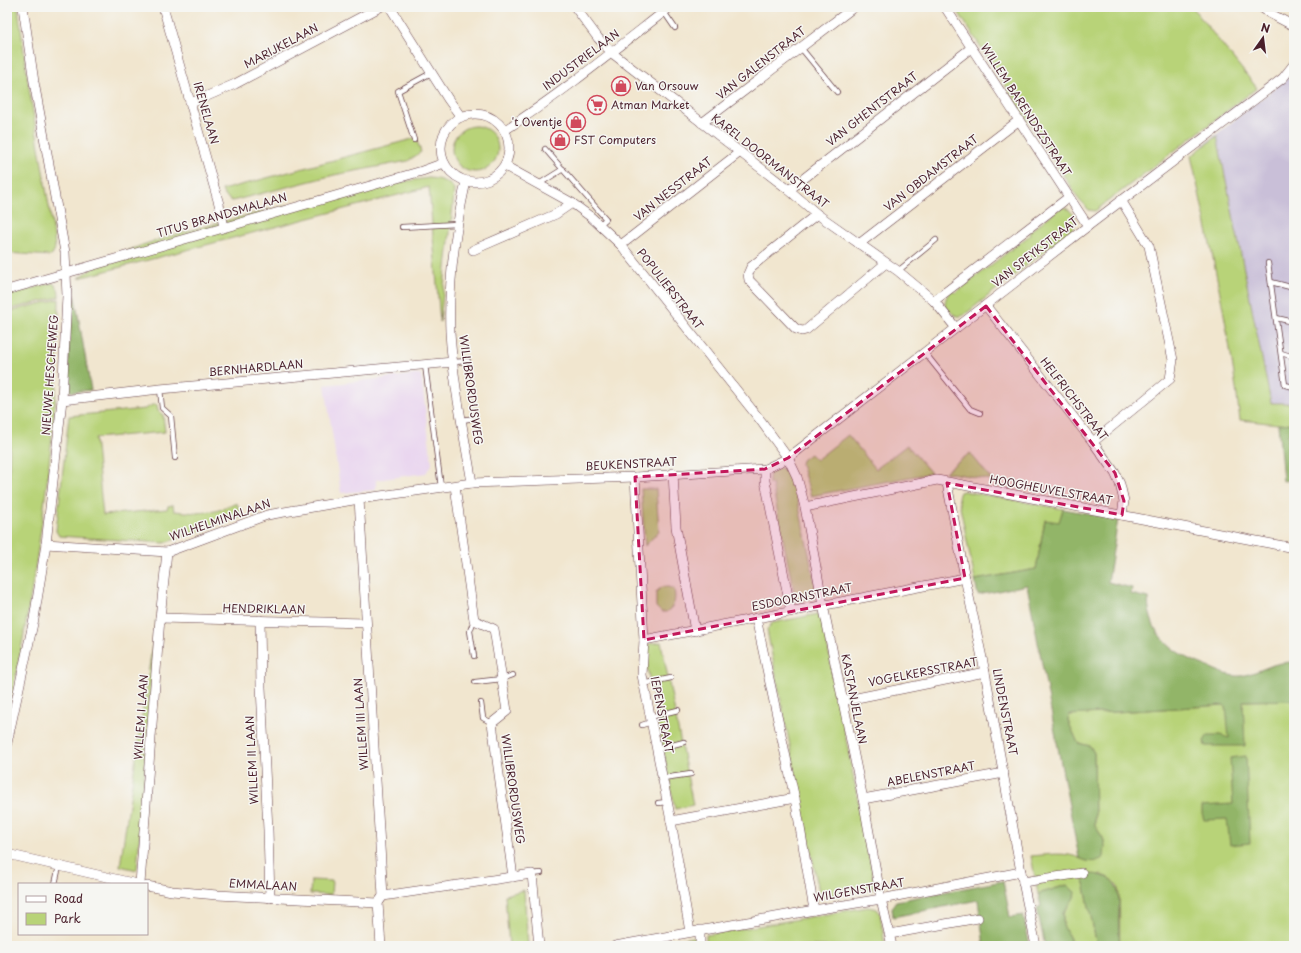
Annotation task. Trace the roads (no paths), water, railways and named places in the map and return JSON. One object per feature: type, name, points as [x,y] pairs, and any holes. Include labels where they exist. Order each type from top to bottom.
[{"type":"street","name":"NIEUWE HESCHEWEG","points":[[7,743],[34,619],[46,544],[62,400],[68,296],[65,252],[34,82],[23,7]]},
{"type":"street","name":"IRENELAAN","points":[[163,7],[191,103],[224,227]]},
{"type":"street","name":"MARIJKELAAN","points":[[191,103],[235,84],[380,7]]},
{"type":"street","points":[[390,7],[431,73],[461,117]]},
{"type":"street","name":"KAREL DOORMANSTRAAT","points":[[575,7],[598,38],[612,53],[789,190],[817,214],[898,271],[934,301],[956,328]]},
{"type":"street","name":"VAN GALENSTRAAT","points":[[702,123],[854,7]]},
{"type":"street","name":"WILLEM BARENDSZSTRAAT","points":[[945,7],[970,48],[1088,226]]},
{"type":"street","points":[[1261,7],[1269,13],[1294,26]]},
{"type":"street","name":"INDUSTRIELAAN","points":[[505,130],[524,118],[612,53],[667,10]]},
{"type":"street","name":"VAN GHENTSTRAAT","points":[[789,190],[970,48]]},
{"type":"street","name":"VAN SPEYKSTRAAT","points":[[788,458],[817,434],[925,353],[1121,200],[1283,78],[1294,64]]},
{"type":"street","points":[[471,114],[481,114],[490,117],[505,130],[509,139],[509,157],[505,166],[498,174],[489,180],[479,183],[458,179],[444,164],[441,153],[441,142],[445,131],[452,123],[461,117],[471,114]]},
{"type":"street","name":"VAN OBDAMSTRAAT","points":[[859,244],[1018,121]]},
{"type":"street","name":"VAN NESSTRAAT","points":[[621,246],[740,152]]},
{"type":"street","name":"TITUS BRANDSMALAAN","points":[[7,290],[444,164]]},
{"type":"street","name":"POPULIERSTRAAT","points":[[505,166],[572,203],[599,225],[621,246],[761,421],[788,458]]},
{"type":"street","name":"WILLIBRORDUSWEG","points":[[466,181],[454,241],[450,294],[450,332],[453,362],[472,483]]},
{"type":"street","name":"VAN SPEYKSTRAAT","points":[[934,301],[1069,197]]},
{"type":"street","points":[[1093,442],[1170,379],[1173,360],[1149,246],[1121,200]]},
{"type":"street","points":[[473,250],[556,214],[572,203]]},
{"type":"street","points":[[817,214],[751,267],[748,274],[749,280],[796,329],[802,331],[806,330],[886,263]]},
{"type":"street","name":"HELFRICHSTRAAT","points":[[986,306],[1093,442],[1115,473],[1120,484],[1124,501],[1122,515]]},
{"type":"street","name":"BERNHARDLAAN","points":[[62,400],[160,389],[453,362]]},
{"type":"street","name":"BEUKENSTRAAT","points":[[472,483],[635,477],[673,473],[765,469],[788,458]]},
{"type":"street","name":"KASTANJELAAN","points":[[788,458],[797,477],[805,507],[842,701],[863,799],[881,899],[892,946]]},
{"type":"street","points":[[765,469],[765,481],[790,611]]},
{"type":"street","points":[[673,473],[676,527],[695,631]]},
{"type":"street","name":"IEPENSTRAAT","points":[[635,477],[644,640],[642,675],[643,684],[648,721],[662,778],[662,803],[670,821],[690,932]]},
{"type":"street","name":"HOOGHEUVELSTRAAT","points":[[805,507],[937,480],[1294,548]]},
{"type":"street","name":"WILHELMINALAAN","points":[[46,544],[167,552],[267,515],[360,499],[472,483]]},
{"type":"street","name":"LINDENSTRAAT","points":[[947,483],[985,672],[1021,872],[1036,946]]},
{"type":"street","points":[[455,486],[474,620]]},
{"type":"street","name":"WILLEM III LAAN","points":[[360,499],[380,899],[381,946]]},
{"type":"street","name":"WILLEM I LAAN","points":[[140,883],[160,618],[167,552]]},
{"type":"street","name":"ESDOORNSTRAAT","points":[[644,640],[965,578]]},
{"type":"street","name":"HENDRIKLAAN","points":[[160,618],[366,623]]},
{"type":"street","points":[[756,618],[795,798],[814,910]]},
{"type":"street","name":"WILLEM II LAAN","points":[[260,620],[260,687],[268,830],[270,898]]},
{"type":"street","name":"WILLIBRORDUSWEG","points":[[474,620],[494,629],[507,711],[492,723],[513,877]]},
{"type":"street","name":"VOGELKERSSTRAAT","points":[[842,701],[985,672]]},
{"type":"street","name":"ABELENSTRAAT","points":[[863,799],[1004,773]]},
{"type":"street","points":[[670,821],[795,798]]},
{"type":"street","points":[[7,854],[133,883]]},
{"type":"street","name":"WILGENSTRAAT","points":[[615,946],[881,899],[1021,872]]},
{"type":"street","points":[[1023,882],[1082,873]]},
{"type":"street","name":"EMMALAAN","points":[[148,886],[172,891],[270,898],[380,899],[537,874],[539,946]]},
{"type":"street","points":[[890,934],[978,918]]},
{"type":"street","points":[[700,930],[700,946]]},
{"type":"lane","points":[[667,10],[675,28]]},
{"type":"lane","points":[[801,48],[836,92]]},
{"type":"lane","points":[[414,140],[398,91],[431,73]]},
{"type":"lane","points":[[545,149],[606,219],[599,225]]},
{"type":"lane","points":[[539,185],[563,169]]},
{"type":"lane","points":[[402,227],[457,224]]},
{"type":"lane","points":[[898,271],[936,240]]},
{"type":"lane","points":[[1268,263],[1285,385],[1294,387]]},
{"type":"lane","points":[[1271,282],[1294,288]]},
{"type":"lane","points":[[1276,318],[1294,322]]},
{"type":"lane","points":[[925,353],[970,409],[980,413]]},
{"type":"lane","points":[[1281,353],[1294,356]]},
{"type":"lane","points":[[453,362],[468,361]]},
{"type":"lane","points":[[425,365],[441,487]]},
{"type":"lane","points":[[160,389],[162,408],[171,416],[175,458]]},
{"type":"lane","points":[[462,420],[475,418]]},
{"type":"lane","points":[[474,620],[470,631],[474,656]]},
{"type":"lane","points":[[475,682],[502,679],[513,675]]},
{"type":"lane","points":[[643,684],[671,678]]},
{"type":"lane","points":[[481,704],[483,718],[492,723]]},
{"type":"lane","points":[[648,721],[678,710]]},
{"type":"lane","points":[[656,749],[684,742]]},
{"type":"lane","points":[[662,778],[690,774]]},
{"type":"lane","points":[[55,883],[59,866]]},
{"type":"place","name":"Van Orsouw","points":[[621,86]]},
{"type":"place","name":"Atman Market","points":[[597,105]]},
{"type":"place","name":"'t Oventje","points":[[576,122]]},
{"type":"place","name":"FST Computers","points":[[560,140]]}]
